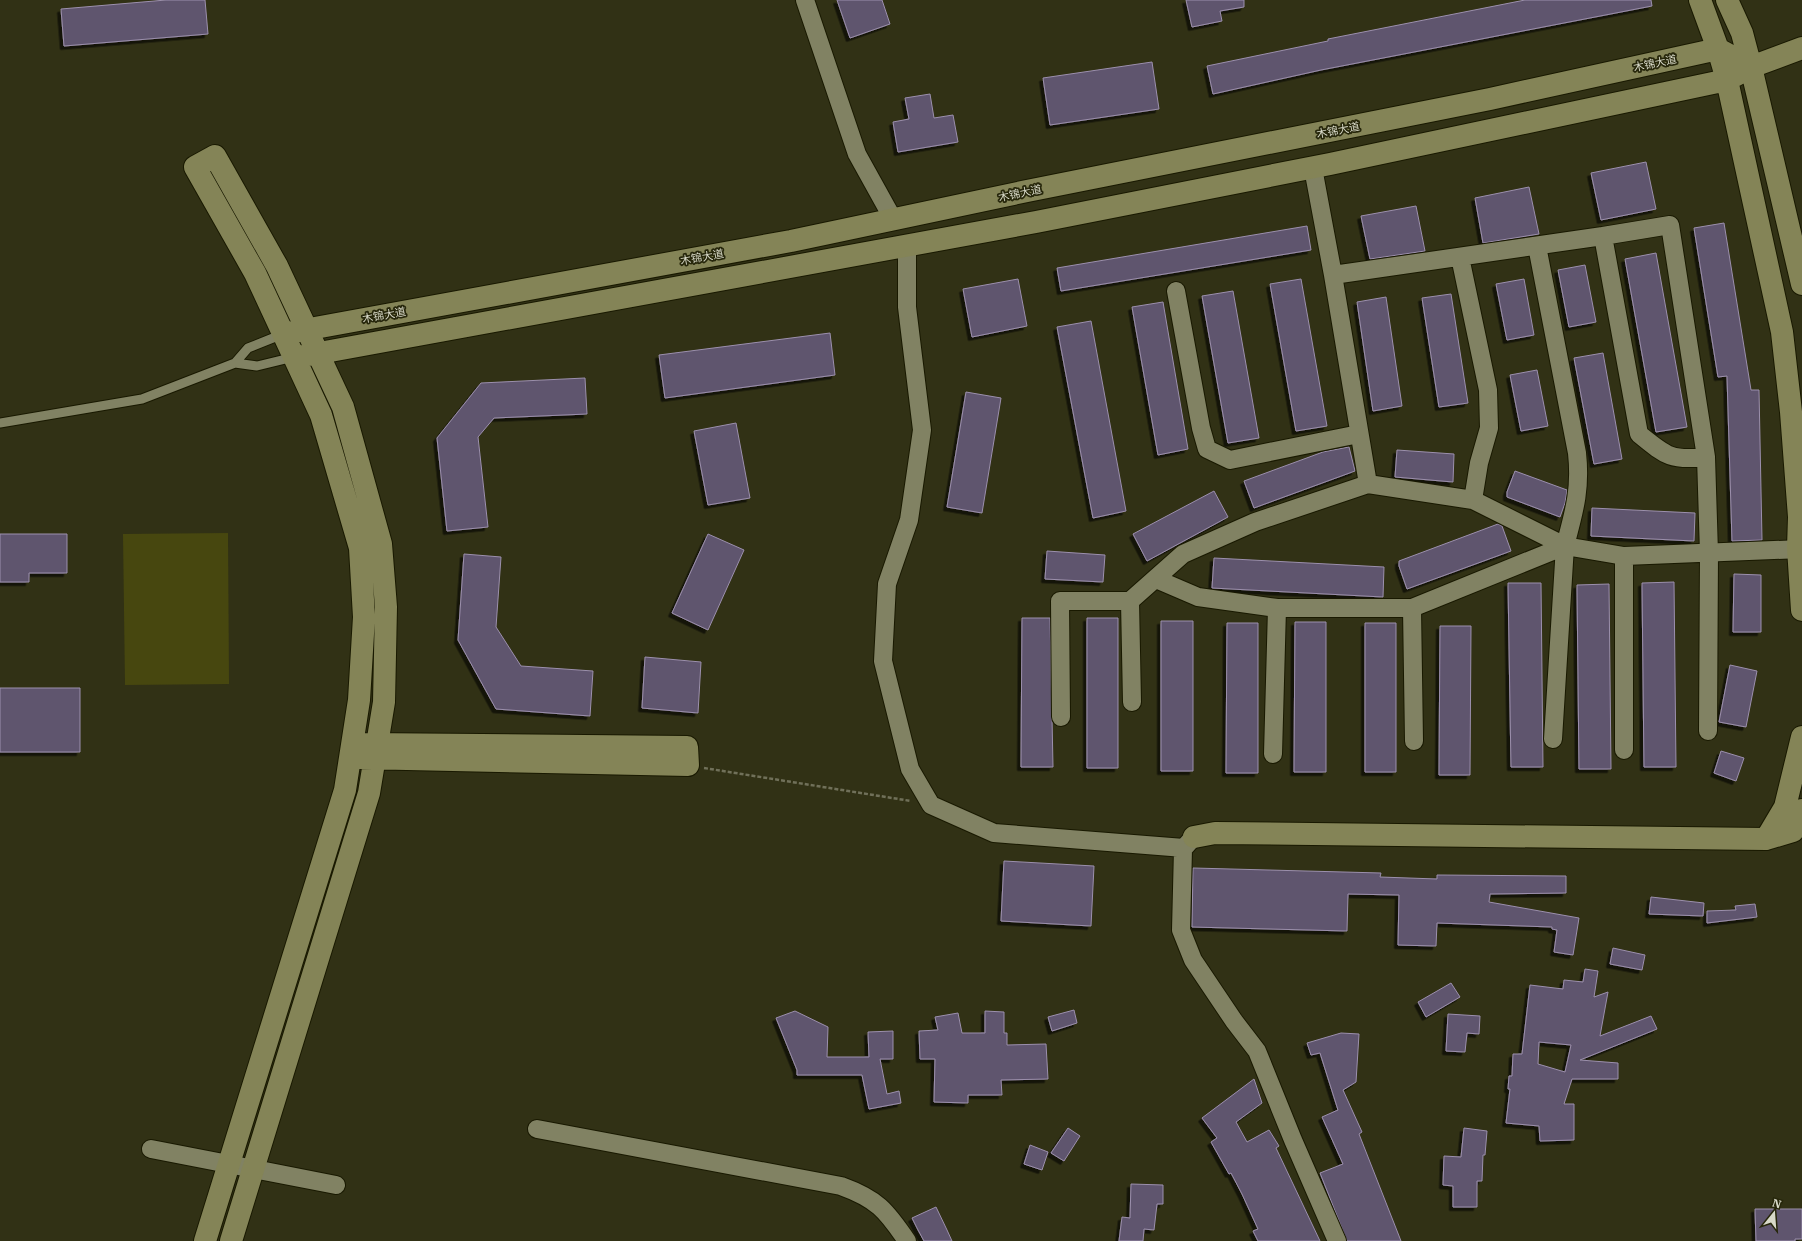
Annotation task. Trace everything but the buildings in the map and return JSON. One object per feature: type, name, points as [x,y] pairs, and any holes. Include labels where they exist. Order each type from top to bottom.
[{"type":"street","points":[[805,0],[857,154],[893,219]]},
{"type":"street","points":[[1700,0],[1718,49],[1727,80],[1782,332],[1799,517],[1802,610]]},
{"type":"street","points":[[1727,0],[1742,33],[1751,66],[1802,284]]},
{"type":"street","points":[[294,357],[907,246],[1312,168],[1727,80],[1751,66],[1802,48]]},
{"type":"street","points":[[1718,49],[1751,66]]},
{"type":"street","name":"木锦大道","points":[[283,334],[791,241],[893,219],[1490,99],[1718,49]]},
{"type":"street","points":[[205,1241],[345,790],[359,700],[364,617],[360,548],[322,415],[254,273],[195,167],[215,156],[277,266],[343,407],[381,544],[386,607],[384,702],[369,793],[232,1241]]},
{"type":"street","points":[[1312,168],[1333,275],[1368,484]]},
{"type":"street","points":[[1333,275],[1670,225],[1706,456],[1709,552],[1708,731]]},
{"type":"street","points":[[1603,236],[1639,434],[1662,453],[1684,459],[1706,456]]},
{"type":"street","points":[[907,246],[907,307],[922,430],[909,520],[887,584],[883,661],[910,769],[931,805],[994,833],[1189,842],[1215,833],[1766,839],[1793,831],[1802,810]]},
{"type":"street","points":[[1536,246],[1577,453],[1580,477],[1577,504],[1565,546],[1553,739]]},
{"type":"street","points":[[1460,257],[1488,390],[1489,428],[1479,463],[1473,500]]},
{"type":"street","points":[[1176,290],[1201,428],[1207,449],[1230,460],[1359,434]]},
{"type":"street","points":[[1061,717],[1060,601],[1130,601],[1183,554],[1255,522],[1368,484],[1473,500],[1565,546],[1624,556],[1800,549]]},
{"type":"street","points":[[1156,579],[1198,597],[1277,608],[1412,608],[1565,546]]},
{"type":"street","points":[[1624,556],[1624,750]]},
{"type":"street","points":[[1130,601],[1132,702]]},
{"type":"street","points":[[1273,754],[1277,608]]},
{"type":"street","points":[[1412,608],[1414,741]]},
{"type":"street","points":[[1766,839],[1785,807],[1802,737]]},
{"type":"street","points":[[351,751],[688,765]]},
{"type":"street","points":[[1189,842],[1181,930],[1193,960],[1234,1022],[1257,1051],[1293,1140],[1337,1241]]},
{"type":"street","points":[[537,1129],[841,1186],[864,1194],[889,1214],[907,1241]]},
{"type":"street","points":[[151,1150],[336,1185]]},
{"type":"lane","points":[[0,423],[142,399],[234,363],[248,348],[283,334]]},
{"type":"lane","points":[[234,363],[257,366],[294,357]]},
{"type":"path","points":[[688,765],[931,805]]},
{"type":"shaded area","points":[[228,533],[229,684],[125,685],[123,534]]}]
